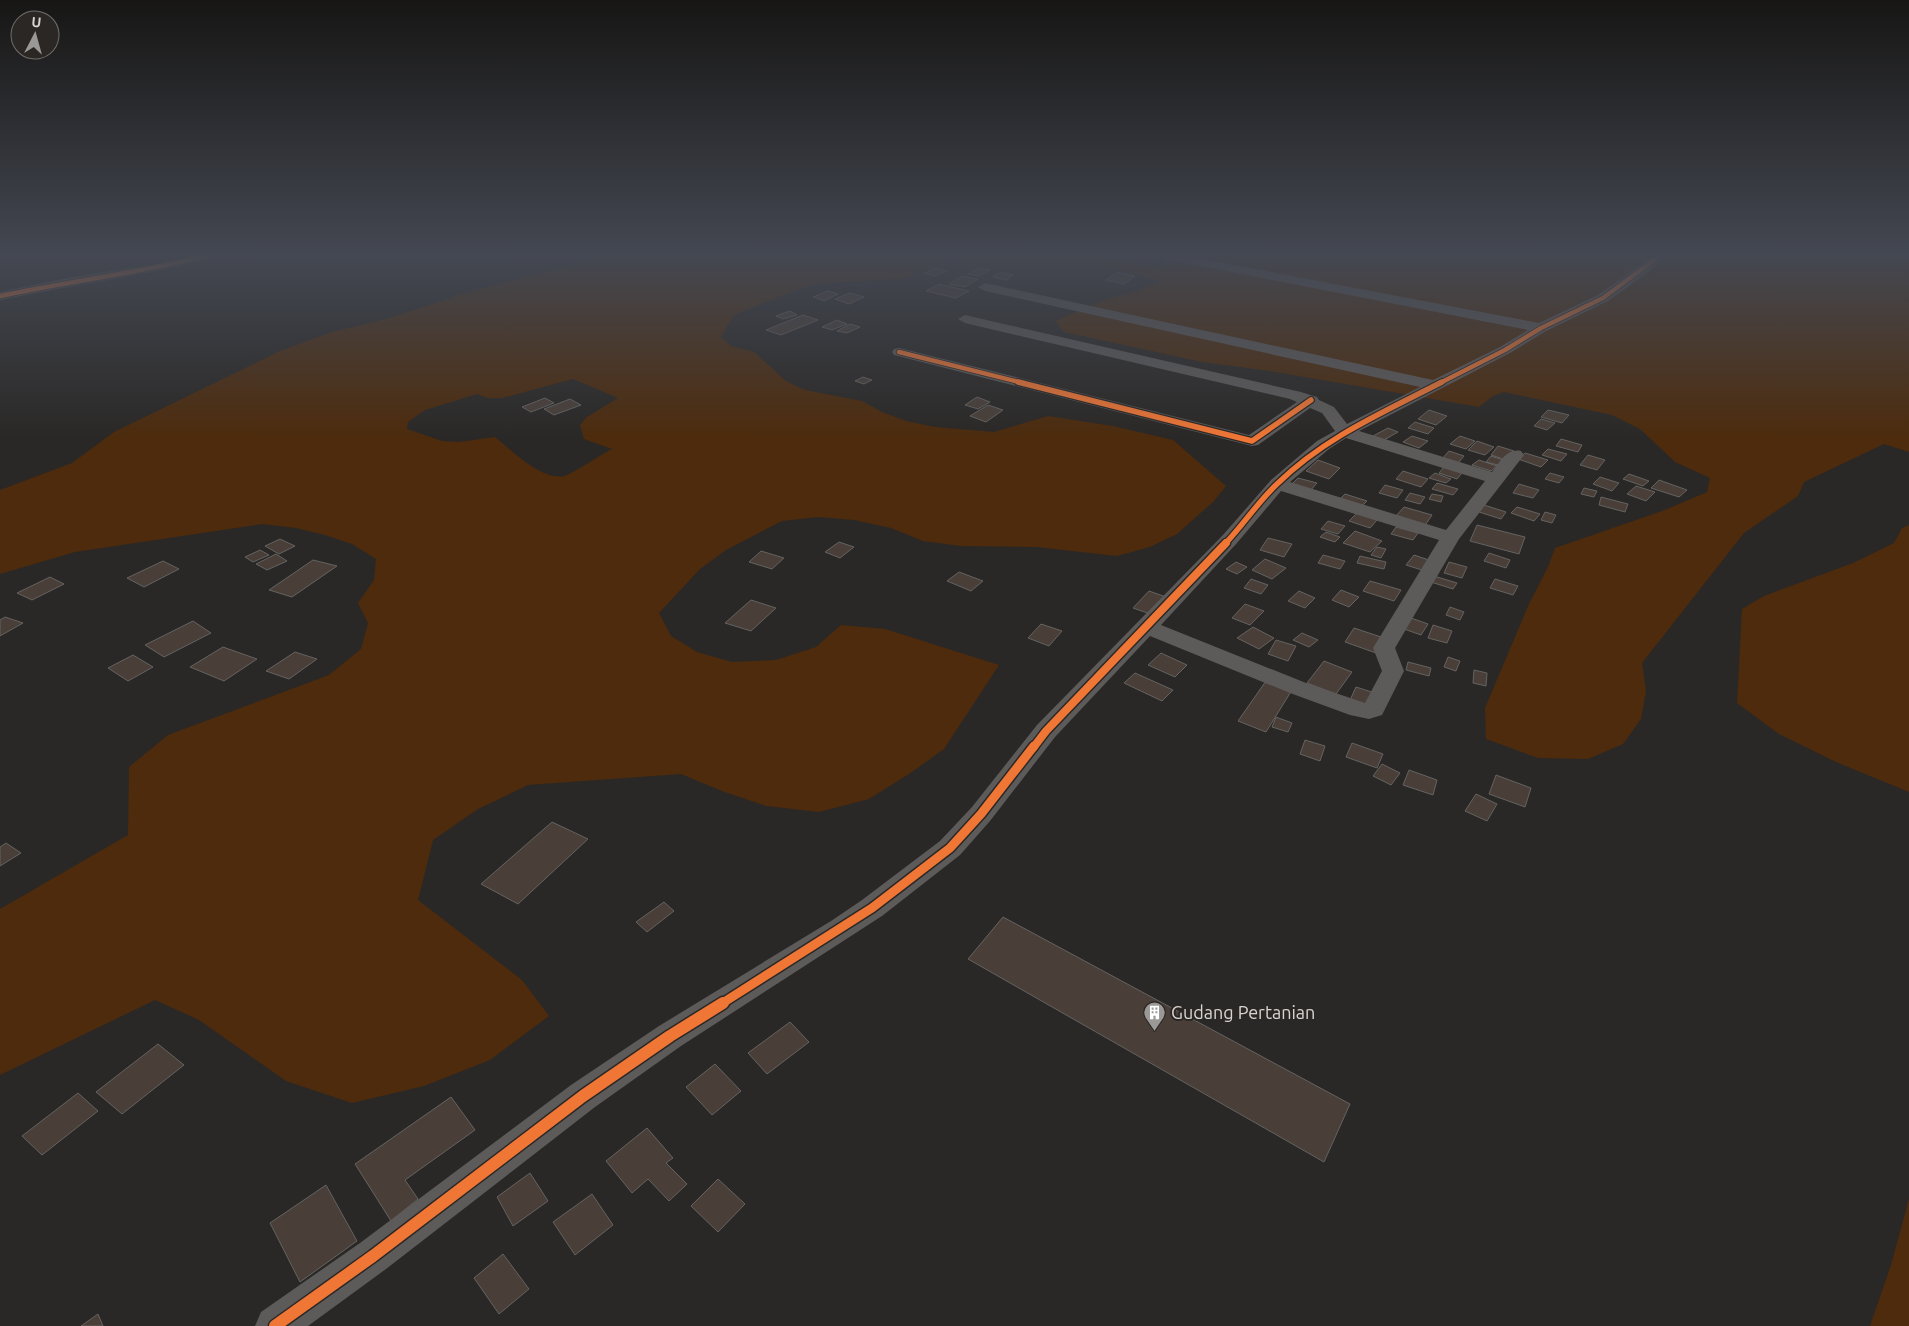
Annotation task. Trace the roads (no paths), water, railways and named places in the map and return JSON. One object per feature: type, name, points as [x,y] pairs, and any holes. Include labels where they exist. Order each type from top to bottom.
[{"type":"street","points":[[1122,317],[1433,385]]},
{"type":"street","points":[[1484,317],[1541,328]]},
{"type":"street","points":[[275,1326],[380,1250],[583,1096],[670,1036],[841,929],[927,867],[950,848],[982,814],[1046,731],[1147,627],[1278,484],[1316,451],[1344,432],[1505,350],[1541,328],[1564,317]]},
{"type":"street","points":[[965,319],[1295,395],[1310,400],[1328,410],[1344,432],[1496,479]]},
{"type":"street","points":[[899,352],[1252,441],[1310,400]]},
{"type":"street","points":[[1147,627],[1298,688],[1358,709],[1370,711],[1374,709],[1393,671],[1384,648],[1450,537],[1515,455]]},
{"type":"street","points":[[1278,484],[1450,537]]},
{"type":"place","name":"Gudang Pertanian","points":[[1155,1032]]}]
